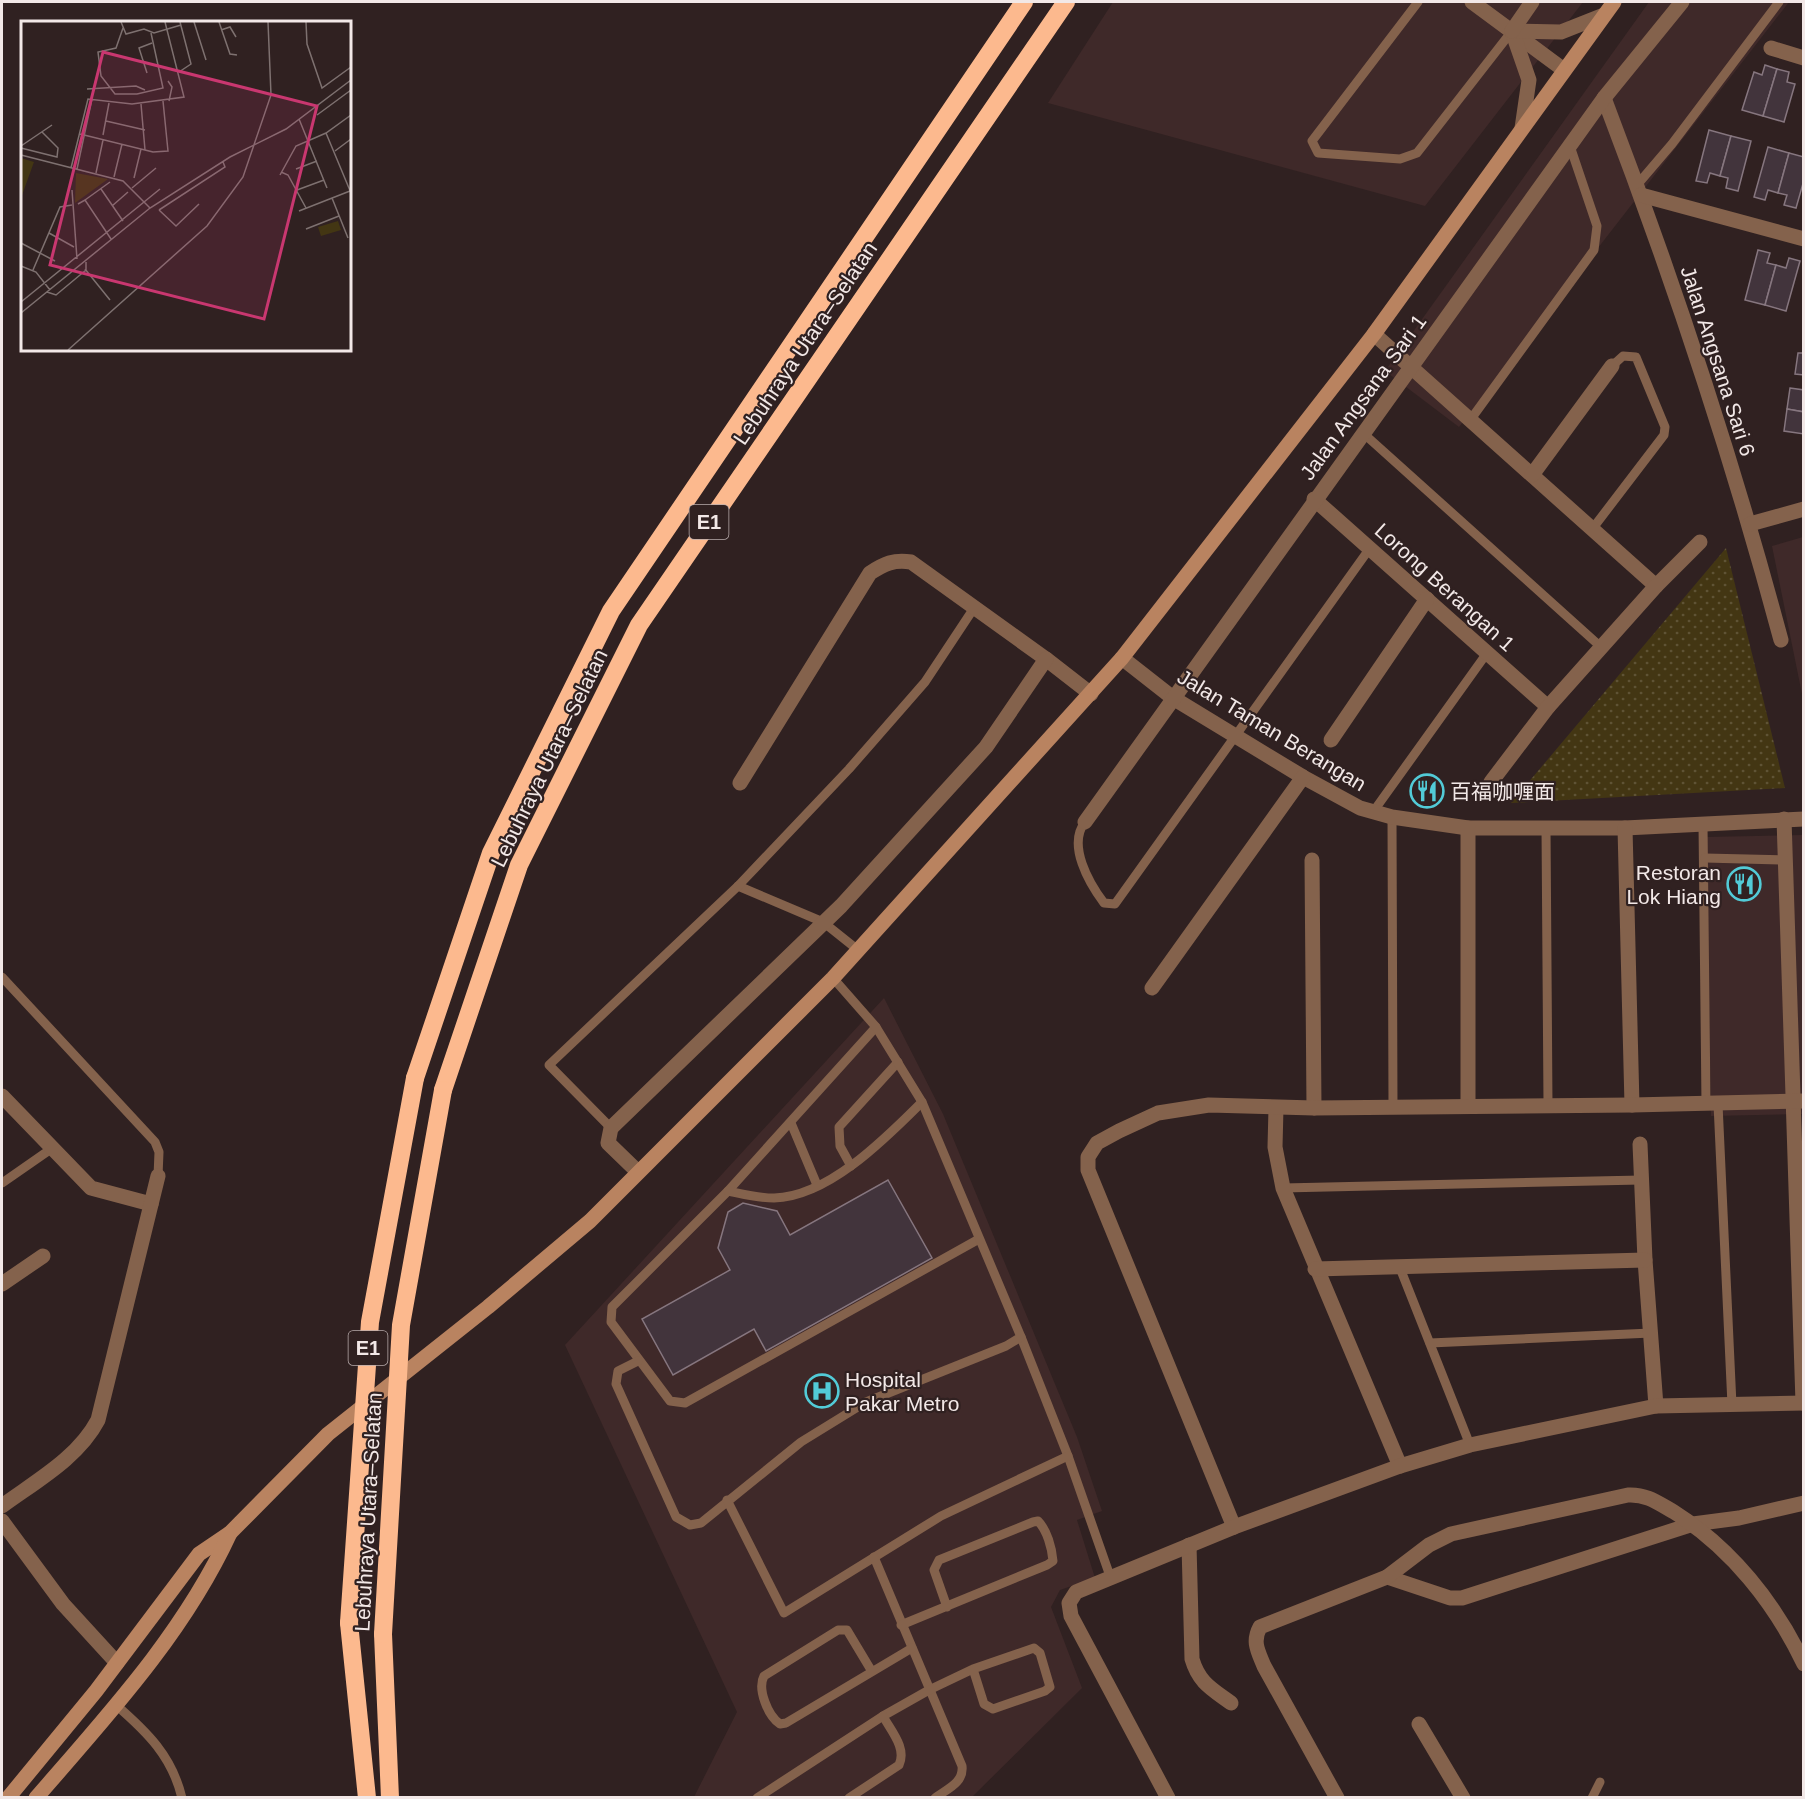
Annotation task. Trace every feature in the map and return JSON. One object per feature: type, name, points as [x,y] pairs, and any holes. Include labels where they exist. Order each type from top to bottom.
[{"type":"highway","name":"Lebuhraya Utara–Selatan","points":[[368,1797],[349,1623],[370,1322],[415,1078],[491,853],[611,611],[1024,2]]},
{"type":"highway","name":"Lebuhraya Utara–Selatan","points":[[390,1797],[383,1634],[400,1324],[443,1090],[519,865],[639,625],[1066,2]]},
{"type":"main road","points":[[8,1797],[117,1663],[199,1554],[230,1533],[328,1434],[537,1267],[590,1221],[832,978],[1038,748],[1090,694],[1122,658],[1374,334],[1614,2]]},
{"type":"main road","points":[[36,1797],[116,1705],[210,1577],[230,1533]]},
{"type":"street","points":[[1472,2],[1564,70]]},
{"type":"street","points":[[1512,31],[1532,2]]},
{"type":"street","name":"Jalan Angsana Sari 1","points":[[1085,822],[1314,499],[1604,99],[1682,2]]},
{"type":"street","points":[[1512,31],[1562,32],[1604,15]]},
{"type":"street","points":[[1512,31],[1529,80],[1522,128]]},
{"type":"street","points":[[1772,48],[1803,58]]},
{"type":"street","name":"Jalan Angsana Sari 6","points":[[1604,99],[1639,190],[1750,524],[1781,640]]},
{"type":"street","points":[[1639,190],[1803,239]]},
{"type":"street","points":[[1374,334],[1656,586]]},
{"type":"street","points":[[1532,475],[1612,366]]},
{"type":"street","name":"Lorong Berangan 1","points":[[1314,499],[1548,707]]},
{"type":"street","points":[[1750,524],[1803,509]]},
{"type":"street","points":[[1491,782],[1548,707],[1656,586],[1700,542]]},
{"type":"street","points":[[740,783],[870,573],[883,564],[898,559],[912,562],[1047,659],[1090,694]]},
{"type":"street","points":[[1331,740],[1427,599]]},
{"type":"street","name":"Jalan Taman Berangan","points":[[1122,658],[1173,698],[1303,777],[1373,812],[1392,817],[1468,828],[1625,828],[1803,819]]},
{"type":"street","points":[[638,1172],[608,1143],[611,1128],[823,922],[986,747],[1047,659]]},
{"type":"street","points":[[1152,988],[1303,777]]},
{"type":"street","points":[[1166,1797],[1071,1616],[1069,1603],[1076,1592],[1110,1576],[1234,1527],[1400,1466],[1470,1445],[1656,1406],[1803,1403],[1799,1101],[1784,819]]},
{"type":"street","points":[[1468,828],[1468,1105]]},
{"type":"street","points":[[1625,828],[1632,1105]]},
{"type":"street","points":[[1312,860],[1314,1108]]},
{"type":"street","points":[[2,1096],[91,1188],[151,1204]]},
{"type":"street","points":[[1234,1527],[1088,1170],[1088,1157],[1097,1143],[1158,1113],[1209,1105],[1314,1108],[1799,1101]]},
{"type":"street","points":[[1276,1108],[1275,1148],[1283,1188],[1400,1466]]},
{"type":"street","points":[[1640,1144],[1645,1260],[1656,1406]]},
{"type":"street","points":[[2,1506],[77,1450],[90,1437],[99,1420],[158,1176]]},
{"type":"street","points":[[2,1284],[43,1256]]},
{"type":"street","points":[[1316,1269],[1645,1260]]},
{"type":"street","points":[[1337,1797],[1264,1666],[1255,1645],[1256,1635],[1260,1627],[1387,1577],[1429,1545],[1451,1534],[1628,1495],[1650,1497],[1709,1535],[1748,1576],[1774,1610],[1803,1664]]},
{"type":"street","points":[[1387,1577],[1404,1585],[1450,1598],[1462,1598],[1693,1524],[1749,1516],[1803,1503]]},
{"type":"street","points":[[2,1521],[63,1604],[117,1663]]},
{"type":"street","points":[[1189,1545],[1192,1659],[1196,1674],[1205,1684],[1231,1703]]},
{"type":"street","points":[[1419,1724],[1463,1797]]},
{"type":"lane","points":[[1418,2],[1312,141],[1318,153],[1400,159],[1417,153],[1512,31]]},
{"type":"lane","points":[[1639,190],[1779,2]]},
{"type":"lane","points":[[1471,419],[1594,250],[1597,226],[1570,146]]},
{"type":"lane","points":[[1593,528],[1664,435],[1665,427],[1636,357],[1623,356],[1612,366]]},
{"type":"lane","points":[[1363,433],[1601,647]]},
{"type":"lane","points":[[1085,822],[1077,835],[1080,854],[1095,891],[1104,903],[1114,904],[1371,548]]},
{"type":"lane","points":[[611,1128],[549,1065],[738,886],[893,721],[926,682],[974,608]]},
{"type":"lane","points":[[1373,812],[1487,653]]},
{"type":"lane","points":[[1392,817],[1393,1107]]},
{"type":"lane","points":[[1703,824],[1712,1104],[1732,1405]]},
{"type":"lane","points":[[1545,828],[1548,1104]]},
{"type":"lane","points":[[1705,858],[1785,860]]},
{"type":"lane","points":[[738,886],[823,922],[858,950]]},
{"type":"lane","points":[[2,977],[155,1142],[159,1152],[158,1176]]},
{"type":"lane","points":[[832,978],[876,1027],[922,1102],[1021,1337],[1068,1456],[1110,1576]]},
{"type":"lane","points":[[876,1027],[728,1191],[612,1307],[609,1314],[610,1322],[670,1401],[685,1403],[979,1239]]},
{"type":"lane","points":[[851,1166],[840,1146],[839,1128],[898,1062]]},
{"type":"lane","points":[[728,1191],[775,1198],[817,1185],[851,1166],[922,1102]]},
{"type":"lane","points":[[791,1123],[817,1185]]},
{"type":"lane","points":[[2,1183],[51,1149]]},
{"type":"lane","points":[[1283,1188],[1641,1180]]},
{"type":"lane","points":[[1400,1268],[1470,1445]]},
{"type":"lane","points":[[1430,1343],[1651,1333]]},
{"type":"lane","points":[[638,1361],[618,1371],[616,1384],[676,1517],[690,1525],[701,1523],[801,1442],[866,1402],[1006,1346],[1021,1337]]},
{"type":"lane","points":[[727,1500],[784,1613],[940,1516],[1068,1456]]},
{"type":"lane","points":[[901,1625],[947,1607],[1047,1565],[1053,1561],[1043,1526],[1038,1521],[1033,1522],[939,1560],[934,1570],[947,1607]]},
{"type":"lane","points":[[874,1557],[963,1773],[957,1782],[935,1797]]},
{"type":"lane","points":[[871,1670],[854,1637],[848,1630],[838,1630],[764,1676],[760,1683],[761,1691],[775,1720],[780,1724],[912,1648]]},
{"type":"lane","points":[[757,1797],[883,1716],[973,1669],[1034,1648],[1040,1653],[1050,1687],[1045,1691],[993,1709],[984,1704],[973,1669]]},
{"type":"lane","points":[[116,1705],[152,1736],[178,1781],[182,1797]]},
{"type":"lane","points":[[849,1797],[899,1765],[903,1758],[902,1749],[883,1716]]},
{"type":"lane","points":[[1592,1797],[1600,1782]]},
{"type":"shaded area","points":[[1113,2],[1583,2],[1425,206],[1048,103]]},
{"type":"shaded area","points":[[1649,2],[1789,2],[1459,427],[1385,371]]},
{"type":"shaded area","points":[[1804,537],[1803,699],[1772,546]]},
{"type":"shaded area","points":[[1726,548],[1785,788],[1511,803]]},
{"type":"shaded area","points":[[1803,835],[1803,1114],[1711,1116],[1706,837]]},
{"type":"shaded area","name":"Hospital Pakar Metro","points":[[884,998],[943,1114],[1077,1437],[1102,1511],[1077,1520],[1095,1578],[1060,1590],[1051,1607],[1082,1688],[972,1797],[694,1797],[737,1712],[565,1345]]},
{"type":"building","points":[[1765,65],[1777,69],[1763,116],[1742,110],[1754,72],[1762,75]]},
{"type":"building","points":[[1777,69],[1789,72],[1787,82],[1795,84],[1784,122],[1763,116]]},
{"type":"building","points":[[1709,130],[1731,136],[1720,176],[1710,173],[1707,183],[1696,181]]},
{"type":"building","points":[[1731,136],[1751,141],[1738,191],[1726,188],[1728,178],[1720,176]]},
{"type":"building","points":[[1768,147],[1789,153],[1778,193],[1768,190],[1765,200],[1754,197]]},
{"type":"building","points":[[1789,153],[1804,157],[1804,180],[1796,208],[1784,205],[1787,195],[1778,193]]},
{"type":"building","points":[[1758,250],[1770,253],[1767,263],[1776,265],[1765,305],[1745,300]]},
{"type":"building","points":[[1789,258],[1800,261],[1786,311],[1765,305],[1776,265],[1786,268]]},
{"type":"building","points":[[1798,353],[1804,353],[1804,375],[1795,374]]},
{"type":"building","points":[[1790,388],[1804,390],[1804,412],[1787,409]]},
{"type":"building","points":[[1787,409],[1804,412],[1804,434],[1784,431]]},
{"type":"building","points":[[888,1180],[932,1258],[766,1351],[754,1329],[673,1375],[642,1319],[730,1270],[718,1248],[728,1212],[743,1203],[777,1211],[790,1235]]},
{"type":"place","name":"百福咖喱面","points":[[1427,791]]},
{"type":"place","name":"Restoran Lok Hiang","points":[[1744,884]]},
{"type":"place","name":"Hospital Pakar Metro","points":[[822,1391]]}]
